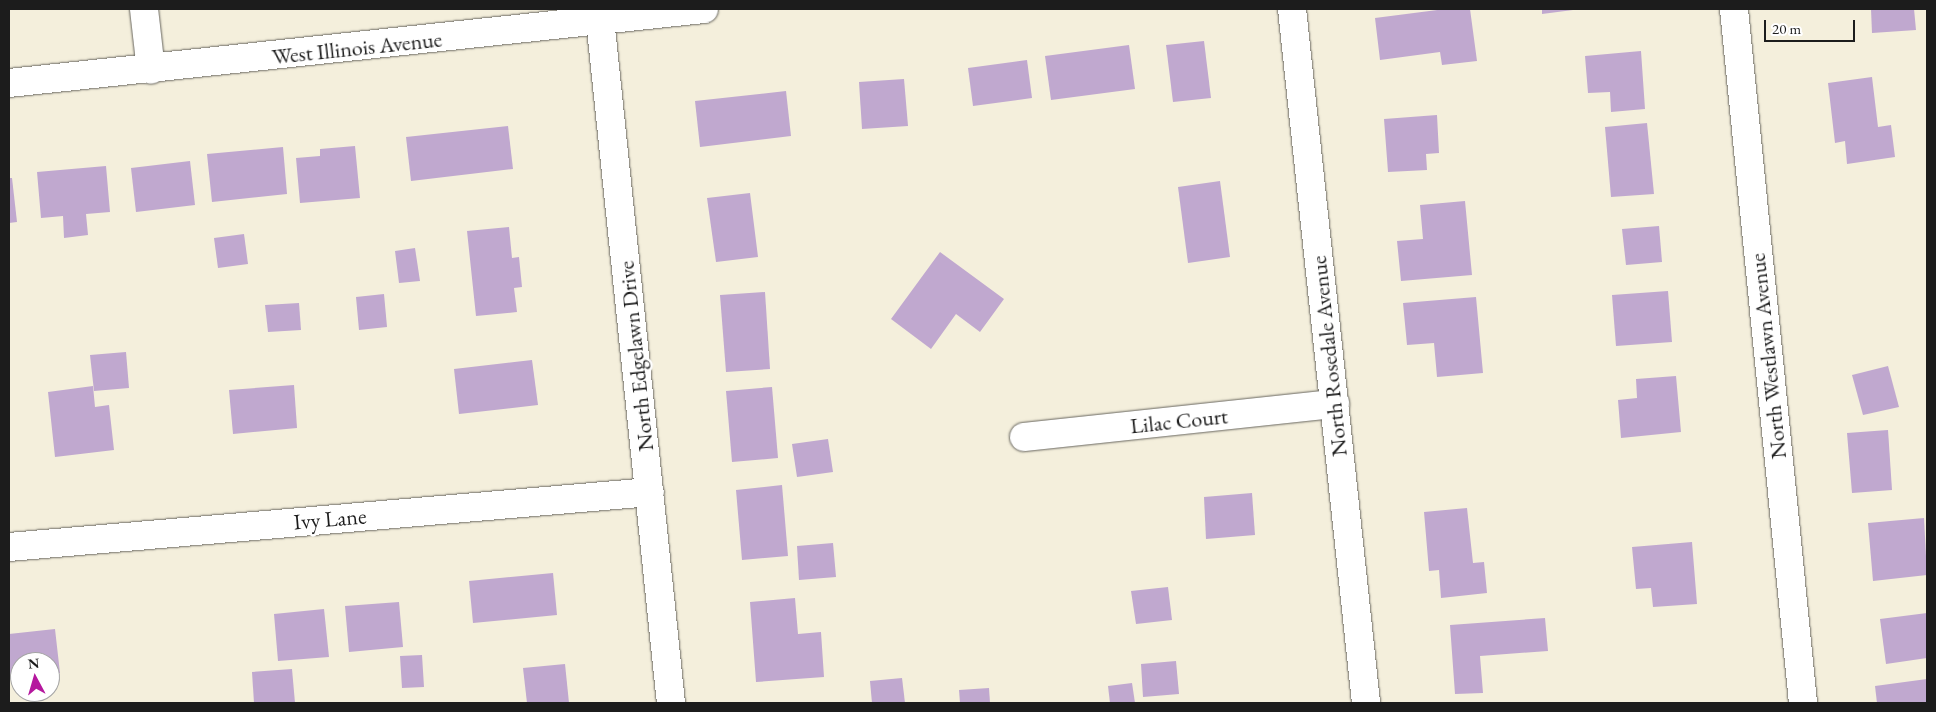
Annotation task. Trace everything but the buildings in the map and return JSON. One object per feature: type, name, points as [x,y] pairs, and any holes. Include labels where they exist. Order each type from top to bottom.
[{"type":"street","points":[[144,9],[151,70]]},
{"type":"street","name":"West Illinois Avenue","points":[[9,83],[151,70],[599,15],[704,9]]},
{"type":"street","name":"North Rosedale Avenue","points":[[1292,9],[1366,703]]},
{"type":"street","name":"North Westlawn Avenue","points":[[1734,9],[1803,703]]},
{"type":"street","name":"North Edgelawn Drive","points":[[599,15],[672,703]]},
{"type":"street","name":"Lilac Court","points":[[1024,437],[1335,404]]},
{"type":"street","name":"Ivy Lane","points":[[9,547],[650,492]]}]
